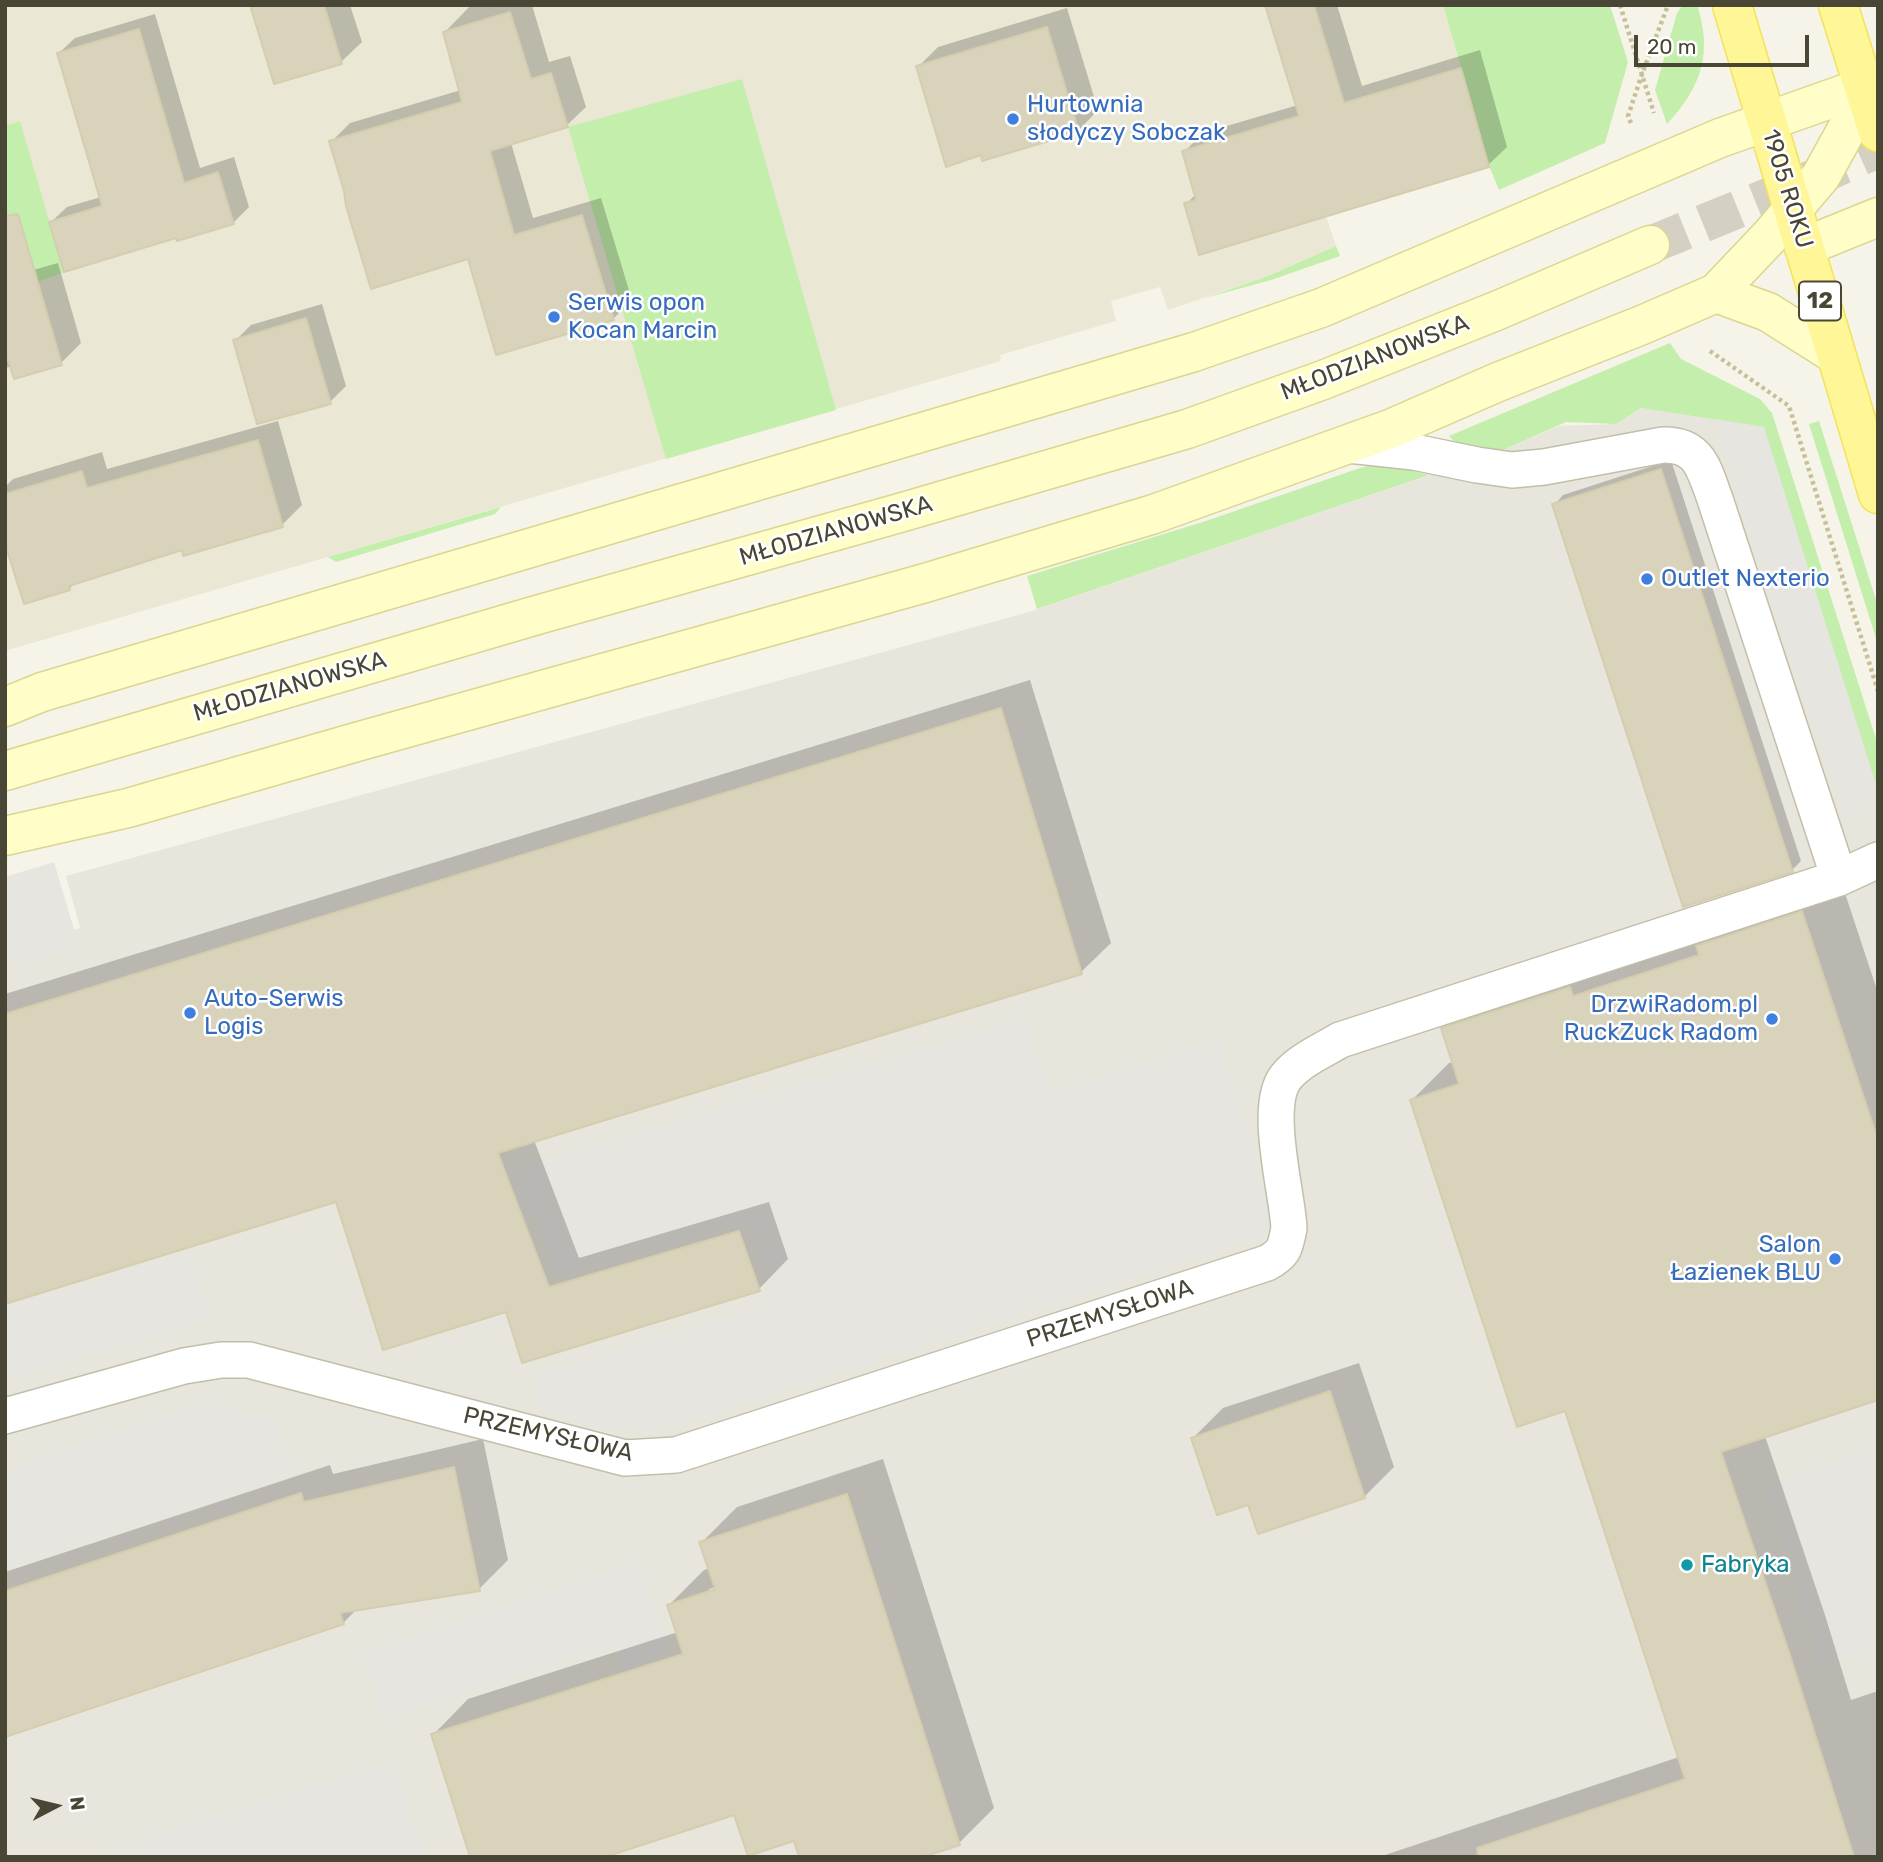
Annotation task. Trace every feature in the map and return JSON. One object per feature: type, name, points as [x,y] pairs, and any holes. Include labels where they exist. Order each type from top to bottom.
[{"type":"main road","name":"1905 ROKU","points":[[1732,5],[1878,494]]},
{"type":"main road","points":[[1804,247],[1846,171],[1877,130],[1838,5]]},
{"type":"main road","points":[[5,707],[42,692],[317,609],[1194,352],[1321,308],[1646,169],[1766,121],[1864,87]]},
{"type":"main road","points":[[5,835],[128,808],[925,583],[1154,514],[1390,429],[1716,293],[1771,235],[1821,176],[1847,129],[1864,87]]},
{"type":"main road","points":[[1804,247],[1878,217]]},
{"type":"main road","name":"MŁODZIANOWSKA","points":[[5,771],[511,622],[1187,429],[1323,380],[1496,311],[1650,245]]},
{"type":"main road","points":[[1716,293],[1768,312],[1836,355]]},
{"type":"lane","points":[[1349,445],[1414,452],[1512,470],[1544,467],[1663,445],[1676,444],[1689,450],[1700,460],[1715,499],[1839,878],[1878,860]]},
{"type":"lane","name":"PRZEMYSŁOWA","points":[[5,1416],[184,1366],[221,1360],[249,1360],[625,1458],[676,1455],[1252,1268],[1281,1254],[1287,1242],[1289,1228],[1275,1112],[1284,1079],[1301,1063],[1340,1040],[1839,878]]},
{"type":"path","points":[[1632,125],[1628,116],[1668,5]]},
{"type":"path","points":[[1789,406],[1878,691]]},
{"type":"shaded area","points":[[5,5],[1443,5],[1490,168],[1326,216],[1336,246],[1268,276],[1168,310],[1160,287],[1111,301],[1116,321],[1000,355],[1001,361],[5,651]]},
{"type":"shaded area","points":[[1641,408],[1764,427],[1878,772],[1878,1857],[5,1857],[5,950],[80,928],[66,876],[1029,612],[1503,450],[1559,426],[1616,424]]},
{"type":"shaded area","points":[[1715,419],[1764,427],[1878,791],[1878,808],[1845,818],[1762,568],[1772,564],[1768,553],[1759,557]]},
{"type":"shaded area","points":[[54,862],[79,946],[5,968],[5,877]]},
{"type":"shaded area","points":[[1025,1019],[1051,1094],[1219,1041],[1277,1229],[688,1420],[642,1431],[595,1426],[543,1410],[531,1376],[774,1304],[748,1221],[555,1278],[536,1215],[355,1271],[340,1222]]},
{"type":"shaded area","points":[[188,1251],[210,1320],[5,1378],[5,1307]]},
{"type":"shaded area","points":[[211,1402],[276,1422],[293,1475],[5,1569],[5,1470]]},
{"type":"shaded area","points":[[1878,1449],[1878,1647],[1821,1665],[1764,1485]]},
{"type":"shaded area","points":[[640,1563],[669,1657],[624,1672],[614,1644],[382,1718],[363,1654]]},
{"type":"shaded area","points":[[393,1761],[425,1857],[89,1857]]},
{"type":"green space","points":[[1443,5],[1610,5],[1628,62],[1605,143],[1499,190],[1490,168]]},
{"type":"green space","points":[[1683,5],[1697,5],[1702,22],[1704,54],[1696,83],[1679,111],[1667,124],[1655,90],[1677,13]]},
{"type":"green space","points":[[742,79],[836,410],[666,459],[568,127]]},
{"type":"green space","points":[[20,121],[64,272],[5,291],[5,126]]},
{"type":"green space","points":[[1336,246],[1340,256],[1271,280],[1205,298],[1268,276]]},
{"type":"green space","points":[[1670,343],[1681,359],[1760,399],[1772,413],[1878,745],[1878,791],[1763,427],[1641,408],[1616,424],[1566,422],[1503,450],[1472,447],[1455,442],[1449,436]]},
{"type":"green space","points":[[1819,421],[1878,606],[1878,645],[1809,424]]},
{"type":"green space","points":[[1380,463],[1429,475],[1037,609],[1027,576],[1206,521]]},
{"type":"green space","points":[[501,507],[495,514],[336,562],[328,557]]},
{"type":"building","points":[[250,5],[324,5],[342,64],[274,84]]},
{"type":"building","points":[[1265,5],[1314,5],[1344,103],[1461,68],[1489,167],[1199,255],[1184,203],[1196,200],[1182,151],[1299,116]]},
{"type":"building","points":[[510,12],[531,79],[551,73],[568,127],[490,151],[514,235],[582,215],[614,320],[496,355],[468,259],[371,289],[329,141],[462,102],[443,32]]},
{"type":"building","points":[[1047,27],[1079,132],[982,161],[981,155],[946,167],[916,66]]},
{"type":"building","points":[[139,29],[184,183],[218,172],[234,224],[177,241],[176,238],[64,272],[49,222],[102,206],[57,53]]},
{"type":"building","points":[[18,214],[62,365],[14,379],[5,351],[5,216]]},
{"type":"building","points":[[306,318],[331,404],[257,424],[233,340]]},
{"type":"building","points":[[258,440],[283,527],[183,556],[182,550],[69,586],[70,590],[24,604],[5,544],[5,494],[82,471],[87,488]]},
{"type":"building","points":[[1661,469],[1793,872],[1683,907],[1552,504]]},
{"type":"building","points":[[1001,708],[1082,974],[498,1153],[549,1287],[739,1231],[760,1291],[522,1363],[506,1312],[383,1350],[336,1202],[5,1304],[5,1014]]},
{"type":"building","points":[[1802,911],[1878,1140],[1878,1400],[1721,1452],[1789,1652],[1854,1857],[1478,1857],[1477,1848],[1685,1779],[1565,1411],[1517,1427],[1410,1100],[1459,1084],[1441,1028],[1570,987],[1573,996],[1699,955],[1696,946]]},
{"type":"building","points":[[1330,1391],[1365,1498],[1258,1534],[1248,1505],[1217,1515],[1191,1438]]},
{"type":"building","points":[[454,1467],[480,1591],[340,1613],[344,1624],[5,1737],[5,1591],[301,1493],[304,1502]]},
{"type":"building","points":[[847,1494],[960,1845],[923,1857],[799,1857],[794,1841],[748,1856],[734,1815],[605,1857],[470,1857],[431,1734],[683,1654],[667,1605],[715,1589],[699,1542]]},
{"type":"tunnel","points":[[1650,245],[1878,149]]},
{"type":"place","name":"Hurtownia słodyczy Sobczak","points":[[1013,119]]},
{"type":"place","name":"Serwis opon Kocan Marcin","points":[[554,317]]},
{"type":"place","name":"Outlet Nexterio","points":[[1647,579]]},
{"type":"place","name":"Auto-Serwis Logis","points":[[190,1013]]},
{"type":"place","name":"DrzwiRadom.pl RuckZuck Radom","points":[[1772,1019]]},
{"type":"place","name":"Salon Łazienek BLU","points":[[1835,1259]]},
{"type":"place","name":"Fabryka","points":[[1687,1565]]}]
